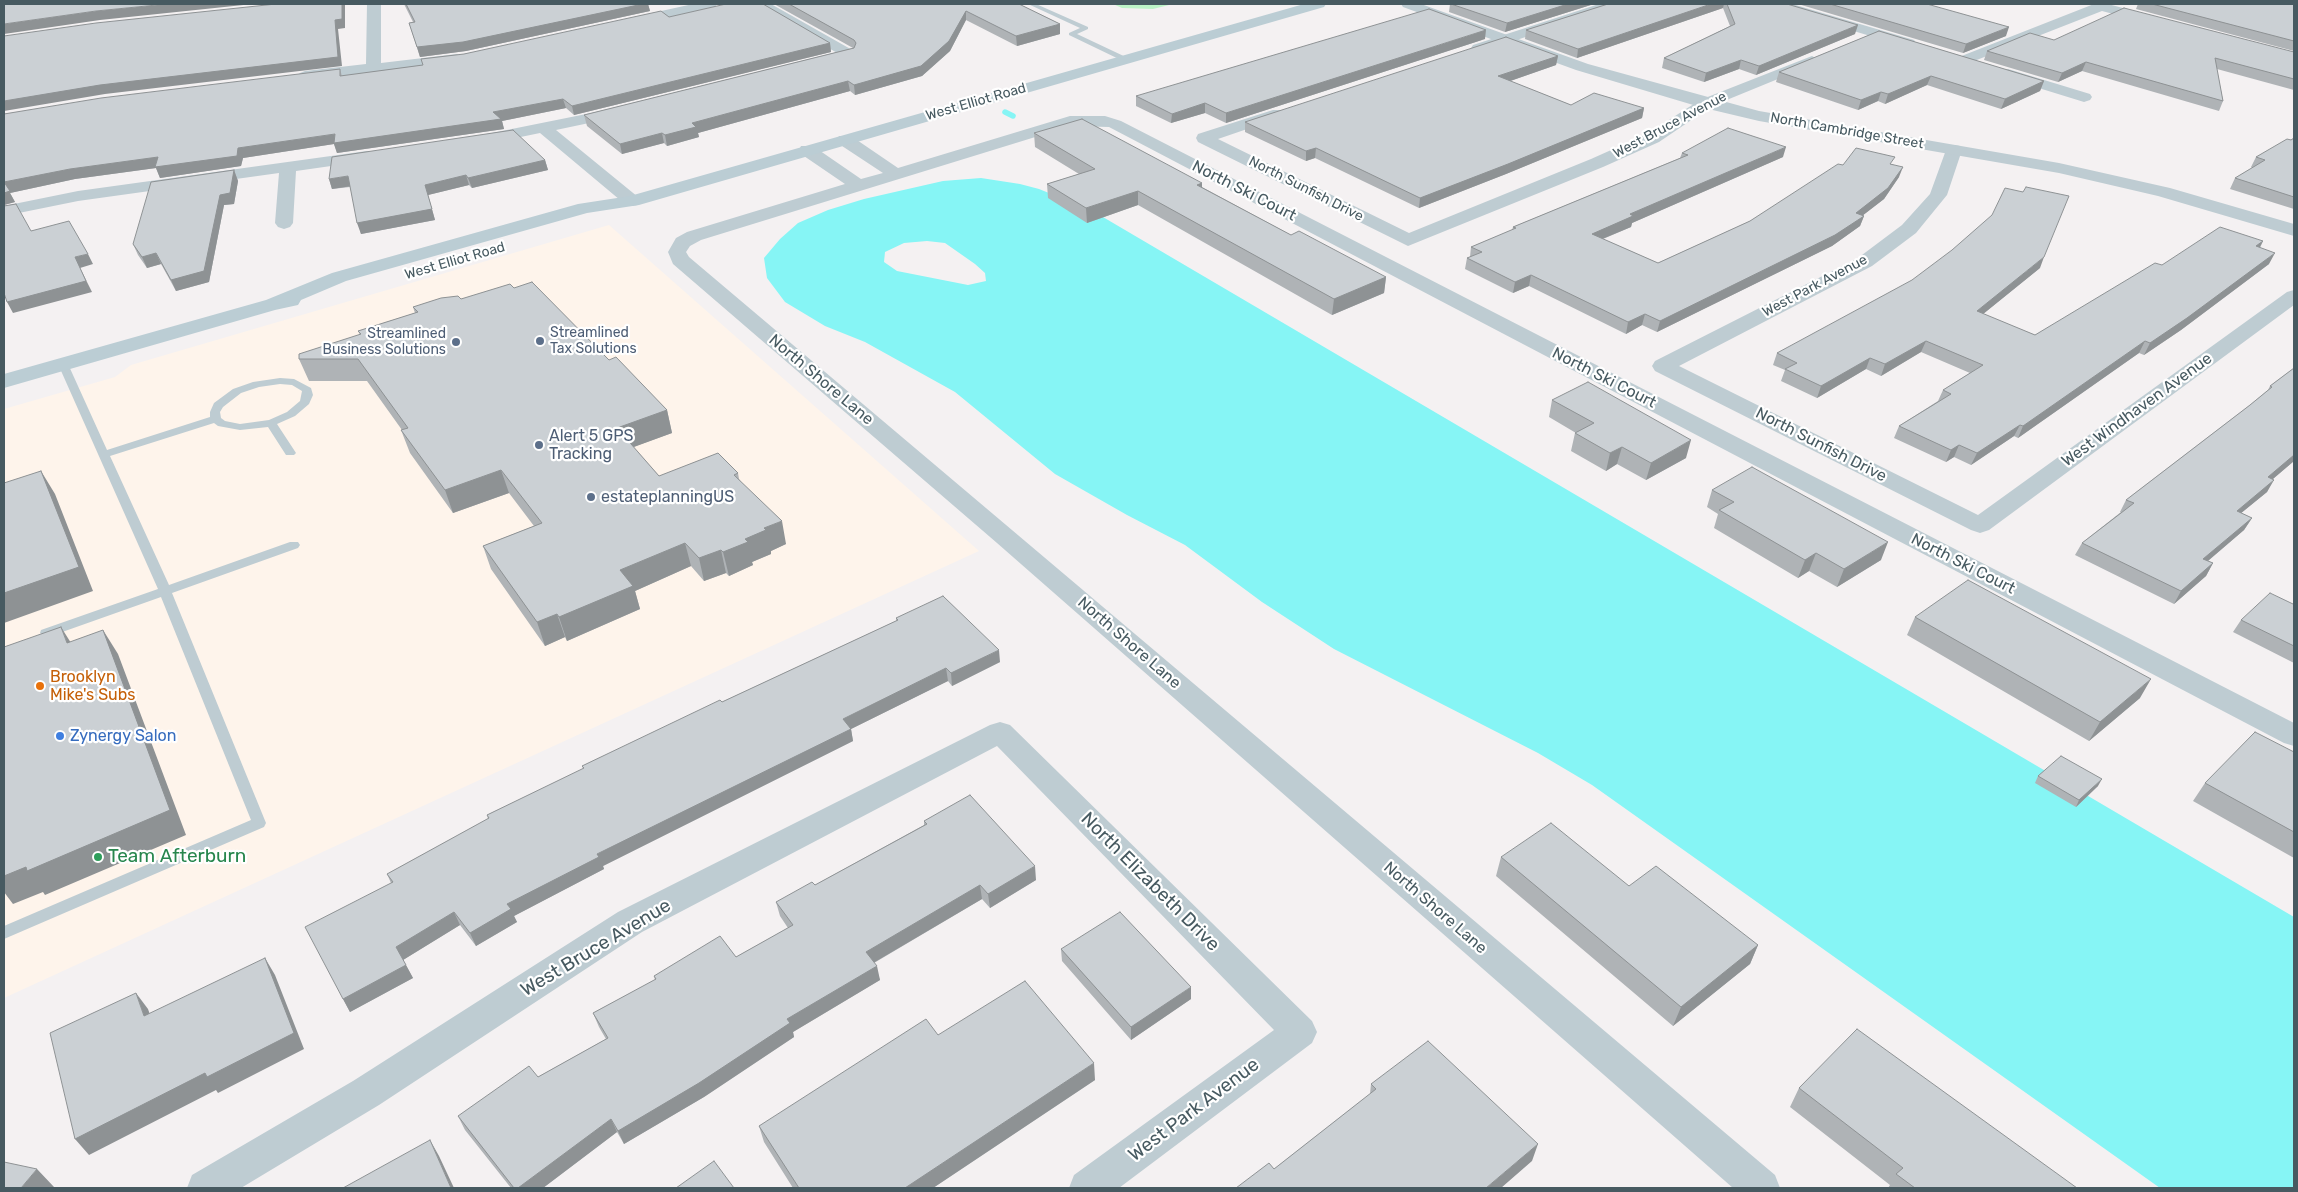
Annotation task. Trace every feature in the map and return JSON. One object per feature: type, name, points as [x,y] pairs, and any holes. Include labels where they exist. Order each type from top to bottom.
[{"type":"main road","name":"West Elliot Road","points":[[4,381],[273,304],[353,290],[598,220],[632,201],[1319,4]]},
{"type":"street","points":[[373,68],[374,4]]},
{"type":"street","points":[[611,26],[710,4]]},
{"type":"street","points":[[761,4],[849,54],[830,58]]},
{"type":"street","name":"North Cambridge Street","points":[[1408,4],[1582,67],[1706,103],[1759,116],[2059,168],[2163,192],[2294,230]]},
{"type":"street","points":[[1465,52],[1612,4]]},
{"type":"street","points":[[1778,4],[1920,47]]},
{"type":"street","points":[[1964,60],[2101,6],[2165,23]]},
{"type":"street","points":[[1850,44],[1876,34]]},
{"type":"street","points":[[287,79],[474,55]]},
{"type":"street","name":"West Bruce Avenue","points":[[1408,240],[1597,163],[1653,138],[1706,103],[1823,55]]},
{"type":"street","points":[[1946,55],[2084,97]]},
{"type":"street","name":"North Sunfish Drive","points":[[1297,107],[1204,138],[1408,240]]},
{"type":"street","points":[[463,143],[545,129],[635,108]]},
{"type":"street","name":"North Ski Court","points":[[896,174],[1070,120],[1093,120],[1115,124],[2294,736]]},
{"type":"street","points":[[545,129],[632,201]]},
{"type":"street","points":[[845,140],[896,174]]},
{"type":"street","points":[[807,150],[858,185]]},
{"type":"street","name":"West Park Avenue","points":[[1662,366],[1865,262],[1909,229],[1938,195],[1954,150]]},
{"type":"street","points":[[4,211],[78,196],[385,153]]},
{"type":"street","points":[[284,223],[288,166]]},
{"type":"street","name":"North Shore Lane","points":[[896,174],[694,236],[683,242],[677,252],[680,260],[1006,538],[1760,1188]]},
{"type":"street","name":"West Windhaven Avenue","points":[[1980,525],[2294,296]]},
{"type":"street","name":"North Sunfish Drive","points":[[1662,366],[1980,525]]},
{"type":"street","name":"West Bruce Avenue","points":[[206,1188],[366,1093],[630,922],[1000,732]]},
{"type":"street","name":"North Elizabeth Drive","points":[[1000,732],[1299,1032]]},
{"type":"street","name":"West Park Avenue","points":[[1088,1188],[1299,1032]]},
{"type":"lane","points":[[1031,4],[1086,28],[1070,34],[1126,59]]},
{"type":"lane","points":[[4,933],[259,823],[165,591],[63,364]]},
{"type":"lane","points":[[280,381],[294,382],[307,390],[308,395],[305,402],[298,409],[271,422],[257,426],[231,426],[222,424],[216,419],[215,412],[218,405],[226,398],[249,387],[280,381]]},
{"type":"lane","points":[[104,454],[216,419]]},
{"type":"lane","points":[[271,422],[290,453]]},
{"type":"lane","points":[[31,639],[294,545]]},
{"type":"shaded area","points":[[609,225],[979,551],[4,998],[4,409],[115,377],[131,365]]},
{"type":"green space","points":[[1113,4],[1173,4],[1153,9],[1122,8]]},
{"type":"water","points":[[981,178],[1020,184],[1039,189],[1091,210],[2294,917],[2294,1188],[2160,1188],[1592,785],[1538,753],[1334,649],[1262,602],[1185,545],[1055,474],[955,392],[865,342],[825,326],[785,302],[767,278],[764,258],[780,239],[798,223],[828,210],[864,199],[943,181]],"holes":[[[927,241],[945,243],[985,273],[986,281],[968,285],[897,271],[884,262],[885,252],[904,243]]]},
{"type":"building","points":[[4,4],[167,4],[96,11],[4,24]]},
{"type":"building","points":[[276,4],[342,4],[342,19],[335,20],[338,57],[100,85],[4,101],[4,36],[96,23]]},
{"type":"building","points":[[406,4],[643,4],[463,42],[417,47],[409,23],[415,22]]},
{"type":"building","points":[[726,4],[763,4],[830,43],[572,106],[563,99],[493,112],[501,119],[334,143],[335,134],[238,148],[237,156],[155,167],[158,157],[70,169],[4,182],[4,114],[101,98],[340,69],[340,76],[423,65],[421,59],[464,54],[661,11],[669,17]]},
{"type":"building","points":[[789,4],[1019,4],[1060,24],[1016,36],[966,11],[949,41],[921,66],[854,85],[848,81],[692,123],[696,127],[665,135],[662,133],[620,144],[584,115],[854,48],[856,43],[854,40]]},
{"type":"building","points":[[1451,4],[1568,4],[1507,23]]},
{"type":"building","points":[[1608,4],[1711,4],[1578,49],[1526,30]]},
{"type":"building","points":[[1727,4],[1787,4],[1858,25],[1759,66],[1741,60],[1706,73],[1664,58],[1735,24]]},
{"type":"building","points":[[1830,4],[1927,4],[2009,27],[1966,44]]},
{"type":"building","points":[[2152,4],[2294,4],[2294,41]]},
{"type":"building","points":[[2124,8],[2294,52],[2294,79],[2215,58],[2223,101],[2086,62],[2062,73],[1987,51],[2030,33],[2054,40]]},
{"type":"building","points":[[1429,9],[1486,30],[1226,113],[1205,103],[1172,114],[1136,96]]},
{"type":"building","points":[[1879,31],[2044,81],[2005,99],[1931,76],[1888,94],[1881,92],[1861,100],[1779,72]]},
{"type":"building","points":[[1506,37],[1558,56],[1498,76],[1571,105],[1594,93],[1644,108],[1420,198],[1316,148],[1306,151],[1245,122]]},
{"type":"building","points":[[1082,119],[1202,183],[1197,185],[1291,235],[1299,231],[1386,277],[1334,299],[1138,191],[1086,208],[1047,184],[1095,169],[1034,133]]},
{"type":"building","points":[[1728,128],[1786,147],[1630,214],[1633,216],[1592,234],[1658,263],[1750,221],[1838,164],[1843,165],[1856,148],[1895,157],[1890,164],[1903,167],[1888,188],[1856,213],[1864,216],[1835,235],[1660,321],[1645,314],[1628,322],[1531,275],[1515,282],[1467,258],[1482,252],[1471,247],[1516,228],[1513,227],[1688,155],[1682,153]]},
{"type":"building","points":[[513,130],[545,160],[468,178],[466,175],[425,185],[432,209],[357,223],[348,176],[329,179],[332,157]]},
{"type":"building","points":[[2294,138],[2294,197],[2235,178],[2265,160],[2256,157],[2287,139],[2291,140]]},
{"type":"building","points":[[234,170],[230,193],[220,195],[204,271],[171,280],[156,253],[142,257],[133,244],[151,182]]},
{"type":"building","points":[[4,182],[10,191],[4,193]]},
{"type":"building","points":[[2026,187],[2069,196],[2044,257],[1977,311],[2035,335],[2155,263],[2162,265],[2220,227],[2263,241],[2256,246],[2275,253],[2150,343],[2145,341],[2023,426],[2020,425],[1977,453],[1959,445],[1951,450],[1899,426],[1951,394],[1943,390],[1983,365],[1926,341],[1885,364],[1870,358],[1821,386],[1785,369],[1797,363],[1777,353],[1912,280],[1952,250],[1992,215],[2005,188],[2023,192]]},
{"type":"building","points":[[16,204],[31,231],[69,221],[88,254],[75,257],[86,281],[7,302],[4,293],[4,206]]},
{"type":"building","points":[[532,282],[609,360],[616,357],[667,410],[617,428],[659,476],[718,453],[738,473],[734,475],[782,521],[764,528],[766,530],[745,539],[748,542],[723,552],[721,550],[699,558],[685,543],[620,570],[633,586],[559,617],[557,614],[537,622],[483,546],[542,523],[501,470],[445,490],[401,430],[408,428],[358,359],[299,359],[299,354],[361,334],[358,331],[418,312],[413,307],[441,298],[458,296],[461,299],[510,284],[514,288]]},
{"type":"building","points":[[2294,368],[2294,455],[2268,477],[2274,480],[2237,511],[2252,518],[2203,559],[2213,563],[2181,591],[2082,543],[2134,503],[2126,500],[2250,405],[2272,387],[2270,386]]},
{"type":"building","points":[[1588,382],[1691,440],[1651,463],[1622,447],[1610,453],[1575,433],[1594,423],[1552,400]]},
{"type":"building","points":[[1752,467],[1888,542],[1844,569],[1816,553],[1805,560],[1719,510],[1734,502],[1712,490]]},
{"type":"building","points":[[41,471],[79,567],[4,593],[4,483]]},
{"type":"building","points":[[1968,580],[2151,679],[2100,722],[1915,617]]},
{"type":"building","points":[[2270,593],[2294,603],[2294,646],[2241,620]]},
{"type":"building","points":[[943,596],[999,650],[951,673],[946,668],[843,719],[851,729],[597,854],[599,857],[507,904],[511,909],[470,933],[454,912],[396,947],[406,965],[343,999],[305,927],[393,882],[387,874],[489,818],[487,815],[584,768],[582,766],[720,700],[722,702],[898,620],[896,618]]},
{"type":"building","points":[[61,627],[67,643],[103,630],[170,810],[27,871],[26,867],[4,876],[4,647]]},
{"type":"building","points":[[2255,732],[2294,752],[2294,832],[2205,783]]},
{"type":"building","points":[[2061,756],[2102,779],[2079,800],[2038,776]]},
{"type":"building","points":[[970,795],[1035,866],[988,894],[980,885],[866,952],[877,966],[787,1019],[790,1023],[699,1083],[618,1131],[611,1119],[518,1188],[514,1188],[458,1116],[529,1066],[538,1077],[608,1038],[593,1013],[656,979],[654,976],[720,936],[736,957],[793,925],[776,902],[812,882],[815,885],[927,824],[924,821]]},
{"type":"building","points":[[1551,823],[1629,886],[1656,866],[1758,945],[1681,1007],[1501,857]]},
{"type":"building","points":[[1120,912],[1191,987],[1131,1027],[1061,949]]},
{"type":"building","points":[[265,958],[294,1033],[207,1077],[205,1073],[75,1139],[50,1033],[136,993],[144,1016]]},
{"type":"building","points":[[1025,981],[1094,1063],[905,1188],[799,1188],[759,1126],[926,1019],[938,1035]]},
{"type":"building","points":[[1857,1029],[2077,1188],[1915,1188],[1896,1174],[1903,1168],[1799,1088]]},
{"type":"building","points":[[1428,1041],[1538,1144],[1486,1188],[1236,1188],[1269,1163],[1274,1169],[1376,1089],[1371,1084]]},
{"type":"building","points":[[430,1140],[451,1188],[343,1188]]},
{"type":"building","points":[[714,1161],[734,1188],[676,1188]]},
{"type":"building","points":[[4,1162],[37,1169],[21,1188],[4,1188]]},
{"type":"waterway","points":[[1005,112],[1013,116]]},
{"type":"place","name":"Streamlined Tax Solutions","points":[[540,341]]},
{"type":"place","name":"Streamlined Business Solutions","points":[[456,342]]},
{"type":"place","name":"Alert 5 GPS Tracking","points":[[539,445]]},
{"type":"place","name":"estateplanningUS","points":[[591,497]]},
{"type":"place","name":"Brooklyn Mike's Subs","points":[[40,686]]},
{"type":"place","name":"Zynergy Salon","points":[[60,736]]},
{"type":"place","name":"Team Afterburn","points":[[98,857]]}]
